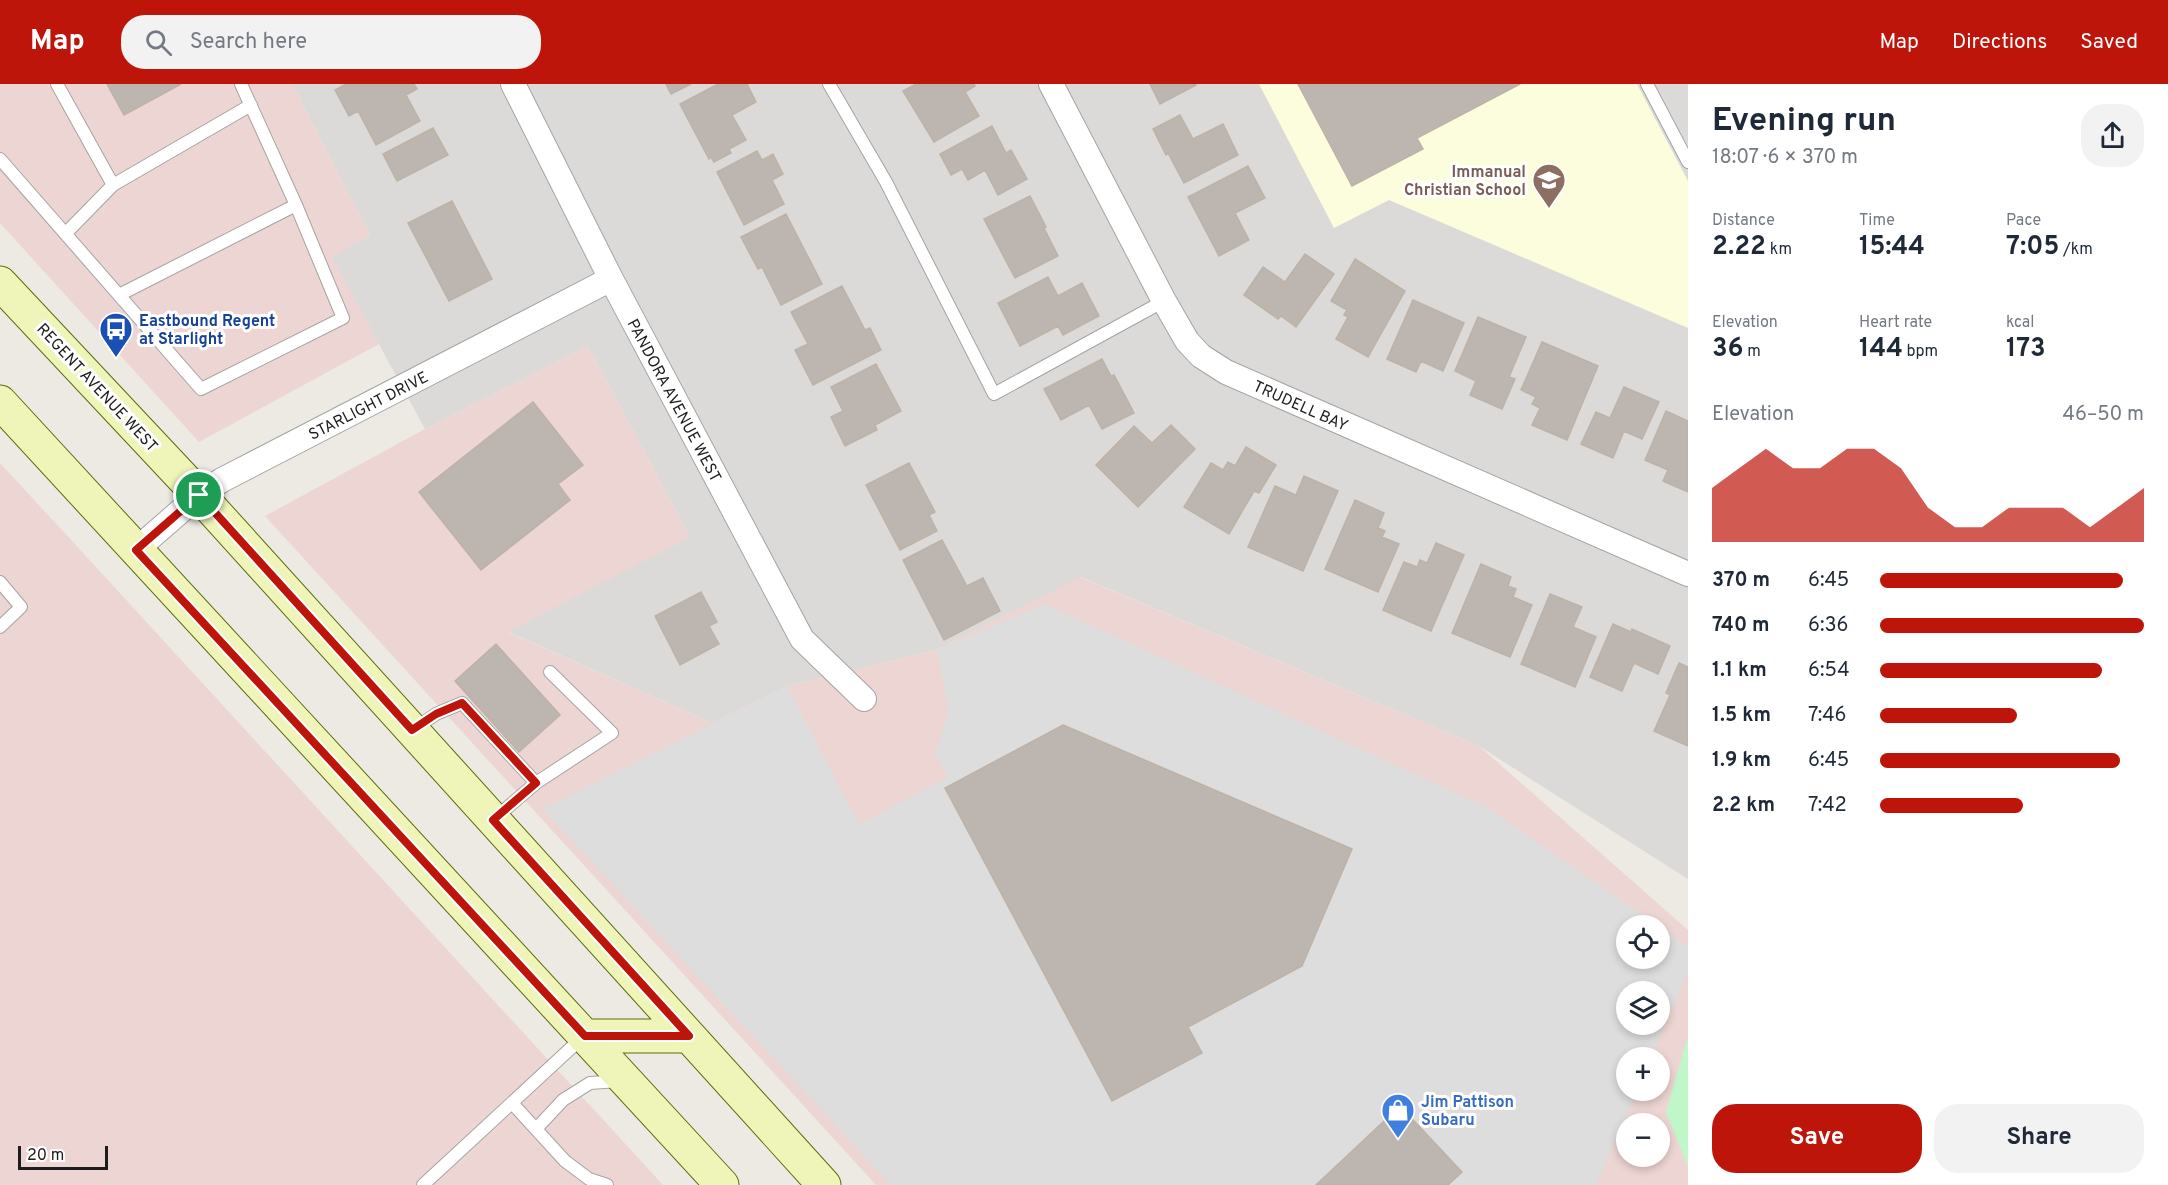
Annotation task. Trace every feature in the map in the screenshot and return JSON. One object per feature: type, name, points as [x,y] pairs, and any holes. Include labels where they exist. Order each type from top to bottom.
[{"type":"main road","name":"REGENT AVENUE WEST","points":[[0,283],[199,495],[824,1185]]},
{"type":"main road","points":[[0,402],[722,1185]]},
{"type":"main road","points":[[585,1036],[689,1036]]},
{"type":"street","name":"PANDORA AVENUE WEST","points":[[513,84],[611,279],[802,639],[864,699]]},
{"type":"street","name":"TRUDELL BAY","points":[[1051,84],[1164,302],[1187,340],[1201,356],[1226,372],[1688,574]]},
{"type":"street","name":"STARLIGHT DRIVE","points":[[136,550],[199,495],[222,480],[611,279]]},
{"type":"lane","points":[[57,84],[113,185]]},
{"type":"lane","points":[[0,159],[201,389],[343,318],[296,205],[241,84]]},
{"type":"lane","points":[[829,84],[886,182],[994,394],[1164,302]]},
{"type":"lane","points":[[1647,84],[1688,162]]},
{"type":"lane","points":[[66,233],[113,185],[251,105]]},
{"type":"lane","points":[[119,295],[296,205]]},
{"type":"lane","points":[[0,582],[21,607],[0,627]]},
{"type":"lane","points":[[493,820],[536,783],[612,733],[550,672]]},
{"type":"lane","points":[[412,730],[436,714],[462,703],[536,783]]},
{"type":"lane","points":[[423,1185],[585,1036]]},
{"type":"lane","points":[[536,1129],[563,1100],[590,1083],[626,1080]]},
{"type":"lane","points":[[512,1102],[565,1161],[589,1179],[607,1185]]},
{"type":"shaded area","points":[[0,84],[292,84],[370,235],[332,257],[379,344],[199,442],[0,223]]},
{"type":"shaded area","points":[[292,84],[1688,84],[1688,879],[1479,746],[1081,577],[936,650],[787,686],[712,723],[507,631],[690,537],[588,346],[425,429],[331,256],[370,235]]},
{"type":"shaded area","name":"Immanual Christian School","points":[[1259,84],[1637,84],[1688,181],[1688,328],[1389,200],[1334,228]]},
{"type":"shaded area","points":[[588,346],[690,537],[508,632],[712,723],[787,686],[936,650],[1080,577],[1479,746],[1688,930],[1688,1185],[876,1185],[265,516],[425,429]]},
{"type":"shaded area","points":[[0,463],[73,542],[663,1185],[0,1185]]},
{"type":"shaded area","points":[[1045,604],[1486,807],[1643,915],[1616,915],[1616,969],[1670,969],[1670,935],[1688,947],[1688,971],[1670,1013],[1670,981],[1616,981],[1616,1035],[1660,1035],[1655,1047],[1616,1047],[1616,1101],[1633,1101],[1627,1113],[1616,1113],[1616,1139],[1596,1185],[1448,1185],[1461,1172],[1400,1106],[1316,1185],[891,1185],[543,809],[787,686],[860,824],[948,777],[935,754],[949,712],[937,650]]},
{"type":"green space","points":[[1688,1036],[1688,1167],[1670,1122],[1670,1113],[1666,1112]]},
{"type":"building","points":[[107,84],[181,84],[124,115]]},
{"type":"building","points":[[346,84],[414,84],[417,89],[406,95],[420,121],[376,145],[358,111],[349,116],[335,90]]},
{"type":"building","points":[[666,84],[691,84],[671,94]]},
{"type":"building","points":[[718,84],[747,84],[756,102],[732,115],[746,140],[729,149],[731,153],[714,162],[711,157],[709,159],[680,104]]},
{"type":"building","points":[[916,84],[974,84],[975,86],[965,92],[979,116],[934,142],[903,91]]},
{"type":"building","points":[[1150,84],[1195,84],[1196,85],[1160,104]]},
{"type":"building","points":[[1298,84],[1520,84],[1417,138],[1423,149],[1352,186]]},
{"type":"building","points":[[1180,115],[1193,139],[1223,124],[1238,155],[1184,183],[1153,129]]},
{"type":"building","points":[[992,126],[1006,153],[1011,150],[1027,179],[998,195],[985,170],[968,180],[962,169],[951,175],[940,154]]},
{"type":"building","points":[[433,128],[448,155],[397,181],[383,154]]},
{"type":"building","points":[[757,151],[762,160],[773,154],[783,174],[772,180],[784,204],[744,225],[717,172]]},
{"type":"building","points":[[1248,166],[1265,198],[1235,213],[1249,240],[1219,256],[1188,197]]},
{"type":"building","points":[[1030,196],[1058,256],[1015,278],[984,219]]},
{"type":"building","points":[[452,201],[492,279],[449,301],[408,223]]},
{"type":"building","points":[[786,214],[822,284],[781,305],[762,267],[758,269],[741,237]]},
{"type":"building","points":[[1305,254],[1334,274],[1296,327],[1281,316],[1278,319],[1244,295],[1263,267],[1285,282]]},
{"type":"building","points":[[1355,259],[1405,291],[1368,357],[1336,339],[1348,317],[1344,315],[1347,310],[1331,301]]},
{"type":"building","points":[[1048,277],[1058,296],[1082,283],[1099,316],[1063,335],[1058,326],[1020,346],[998,303]]},
{"type":"building","points":[[842,286],[865,330],[870,328],[881,350],[813,385],[795,350],[808,344],[791,312]]},
{"type":"building","points":[[1413,300],[1464,323],[1443,371],[1421,361],[1416,372],[1387,359]]},
{"type":"building","points":[[1478,317],[1526,337],[1509,377],[1515,379],[1502,409],[1470,395],[1476,381],[1455,371]]},
{"type":"building","points":[[1542,342],[1598,366],[1567,440],[1532,425],[1540,408],[1532,404],[1536,397],[1521,390]]},
{"type":"building","points":[[1102,359],[1111,376],[1114,375],[1134,413],[1102,429],[1089,405],[1061,420],[1044,389]]},
{"type":"building","points":[[876,364],[901,411],[875,425],[877,430],[845,446],[831,417],[843,411],[831,387]]},
{"type":"building","points":[[1624,387],[1659,402],[1642,439],[1624,431],[1613,458],[1581,444],[1596,412],[1610,418]]},
{"type":"building","points":[[533,402],[583,465],[558,484],[570,500],[481,570],[419,492]]},
{"type":"building","points":[[1666,411],[1688,421],[1688,492],[1663,481],[1668,470],[1645,460]]},
{"type":"building","points":[[1171,425],[1195,449],[1138,507],[1096,465],[1134,426],[1152,443]]},
{"type":"building","points":[[1246,447],[1276,465],[1259,493],[1254,491],[1229,534],[1184,507],[1211,463],[1223,470],[1228,462],[1235,466]]},
{"type":"building","points":[[909,463],[935,512],[929,515],[937,531],[900,550],[866,485]]},
{"type":"building","points":[[1304,476],[1338,491],[1303,571],[1248,547],[1275,486],[1296,495]]},
{"type":"building","points":[[1355,500],[1384,513],[1378,528],[1385,531],[1382,537],[1399,544],[1378,592],[1325,569]]},
{"type":"building","points":[[942,540],[967,586],[983,578],[1000,611],[944,640],[903,560]]},
{"type":"building","points":[[1436,543],[1464,555],[1431,631],[1383,610],[1404,562],[1417,567],[1420,560],[1427,563]]},
{"type":"building","points":[[1481,564],[1511,577],[1508,586],[1516,589],[1513,597],[1532,605],[1510,657],[1452,633]]},
{"type":"building","points":[[701,592],[717,622],[709,626],[719,644],[680,665],[655,616]]},
{"type":"building","points":[[1550,594],[1582,607],[1573,627],[1596,637],[1575,687],[1521,664]]},
{"type":"building","points":[[1613,624],[1631,632],[1632,629],[1670,646],[1658,674],[1634,663],[1622,691],[1590,677]]},
{"type":"building","points":[[496,644],[560,715],[519,752],[455,681]]},
{"type":"building","points":[[1679,663],[1688,667],[1688,746],[1654,731],[1670,695],[1666,693]]},
{"type":"building","points":[[1063,725],[1352,849],[1302,966],[1188,1027],[1202,1053],[1112,1101],[945,788]]},
{"type":"building","name":"Jim Pattison Subaru","points":[[1400,1106],[1462,1172],[1448,1185],[1316,1185]]},
{"type":"place","name":"Immanual Christian School","points":[[1549,209]]},
{"type":"place","name":"Eastbound Regent at Starlight","points":[[116,358]]},
{"type":"place","name":"Jim Pattison Subaru","points":[[1398,1139]]},
{"type":"route","points":[[199,495],[412,730],[436,714],[462,703],[536,783],[493,820],[689,1036],[585,1036],[136,550],[199,495]]}]
